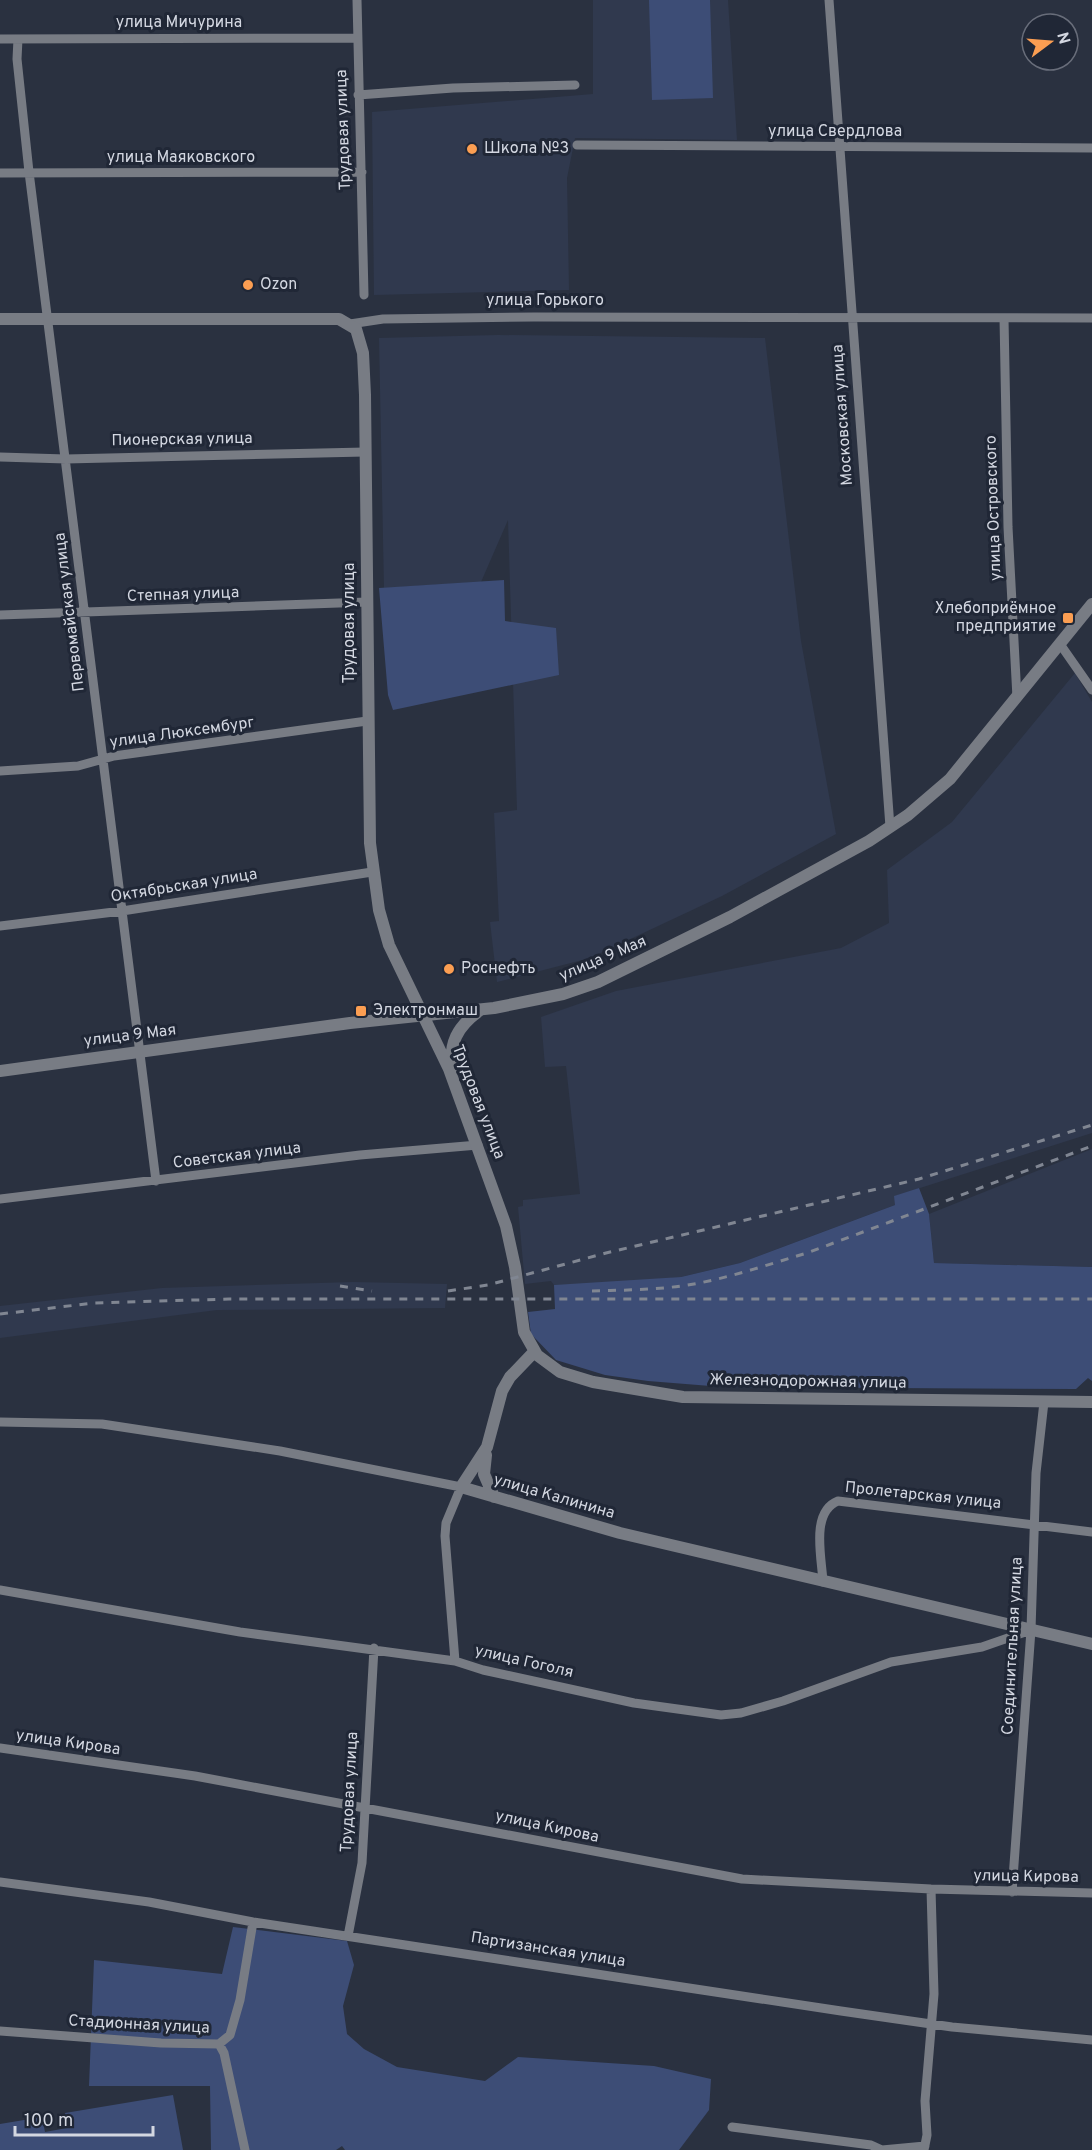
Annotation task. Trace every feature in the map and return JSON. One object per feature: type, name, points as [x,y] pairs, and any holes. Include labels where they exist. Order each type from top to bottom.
[{"type":"street","name":"Трудовая улица","points":[[357,0],[364,295]]},
{"type":"street","name":"Московская улица","points":[[829,0],[890,827]]},
{"type":"street","name":"улица Мичурина","points":[[0,39],[357,38]]},
{"type":"street","name":"Первомайская улица","points":[[18,39],[20,90],[29,172],[105,760],[156,1181]]},
{"type":"street","points":[[358,95],[453,88],[575,85]]},
{"type":"street","name":"улица Свердлова","points":[[577,145],[1092,148]]},
{"type":"street","name":"улица Маяковского","points":[[0,173],[362,172]]},
{"type":"street","name":"улица Горького","points":[[0,319],[339,319],[351,324],[383,319],[534,317],[1092,318]]},
{"type":"street","name":"улица Островского","points":[[1004,318],[1008,527],[1017,698]]},
{"type":"street","name":"Трудовая улица","points":[[351,324],[361,338],[363,353],[367,721],[372,872],[389,945],[453,1080],[506,1226],[515,1267],[524,1332],[534,1352]]},
{"type":"street","name":"Пионерская улица","points":[[0,457],[66,459],[365,452]]},
{"type":"street","name":"Степная улица","points":[[0,615],[367,602]]},
{"type":"street","name":"улица 9 Мая","points":[[0,1071],[339,1024],[480,1010],[563,994],[598,982],[730,917],[890,827],[928,800],[950,779],[1092,604]]},
{"type":"street","points":[[1060,644],[1092,690]]},
{"type":"street","name":"улица Люксембург","points":[[0,771],[78,766],[367,721]]},
{"type":"street","name":"Октябрьская улица","points":[[0,926],[122,911],[372,872]]},
{"type":"street","points":[[453,1080],[452,1048],[456,1033],[466,1020],[480,1010]]},
{"type":"street","name":"Советская улица","points":[[0,1199],[360,1155],[478,1145]]},
{"type":"street","points":[[494,1497],[484,1474],[487,1447],[502,1391],[510,1377],[534,1352]]},
{"type":"street","name":"Железнодорожная улица","points":[[534,1352],[544,1363],[570,1376],[683,1397],[1092,1402]]},
{"type":"street","name":"Соединительная улица","points":[[1012,1892],[1031,1630],[1036,1473],[1044,1402]]},
{"type":"street","name":"улица Калинина","points":[[0,1422],[102,1424],[280,1451],[461,1487],[620,1533],[1092,1644]]},
{"type":"street","points":[[455,1661],[445,1536],[446,1523],[461,1487],[487,1447]]},
{"type":"street","name":"Пролетарская улица","points":[[823,1582],[821,1522],[826,1508],[838,1501],[1092,1532]]},
{"type":"street","name":"улица Гоголя","points":[[0,1590],[240,1632],[374,1648],[455,1661],[634,1702],[722,1715],[741,1713],[783,1701],[891,1662],[982,1647],[1031,1630]]},
{"type":"street","name":"Трудовая улица","points":[[348,1936],[362,1863],[374,1648]]},
{"type":"street","name":"улица Кирова","points":[[0,1748],[195,1776],[742,1879],[931,1889],[1092,1893]]},
{"type":"street","name":"Партизанская улица","points":[[0,1882],[149,1902],[253,1922],[932,2024],[1092,2040]]},
{"type":"street","points":[[732,2127],[871,2145],[882,2150],[924,2148],[927,2120],[925,2101],[934,1994],[931,1889]]},
{"type":"street","name":"Стадионная улица","points":[[0,2031],[161,2043],[219,2044],[230,2035],[240,2000],[253,1922]]},
{"type":"street","points":[[219,2044],[224,2052],[245,2150]]},
{"type":"shaded area","name":"Школа №3","points":[[593,0],[728,0],[737,140],[575,138],[567,178],[569,290],[374,295],[372,112],[593,94]]},
{"type":"shaded area","points":[[649,0],[710,0],[713,98],[652,100]]},
{"type":"shaded area","points":[[498,335],[765,338],[801,641],[836,834],[722,896],[590,958],[497,982],[490,922],[499,921],[494,813],[517,810],[508,520],[481,582],[384,588],[379,338]]},
{"type":"shaded area","points":[[504,580],[505,621],[556,628],[559,675],[393,710],[388,695],[379,588]]},
{"type":"shaded area","points":[[1075,673],[1092,702],[1092,1133],[895,1196],[895,1205],[740,1263],[681,1277],[605,1284],[554,1285],[551,1281],[525,1284],[518,1207],[523,1206],[523,1200],[580,1194],[566,1066],[545,1067],[541,1017],[616,991],[841,948],[889,923],[887,870],[952,822]]},
{"type":"shaded area","points":[[1092,1149],[1092,1267],[934,1263],[929,1214]]},
{"type":"shaded area","points":[[919,1188],[929,1214],[934,1263],[1092,1267],[1092,1381],[1088,1378],[1076,1389],[723,1387],[648,1381],[605,1375],[556,1360],[531,1334],[528,1312],[555,1309],[554,1285],[681,1277],[740,1263],[895,1205],[894,1196]]},
{"type":"shaded area","points":[[353,1282],[447,1284],[445,1308],[217,1310],[0,1338],[0,1306],[162,1288]]},
{"type":"shaded area","points":[[233,1927],[347,1941],[354,1965],[343,2006],[347,2034],[364,2049],[397,2067],[485,2081],[518,2057],[654,2066],[711,2079],[709,2110],[679,2150],[345,2150],[342,2146],[336,2150],[211,2150],[210,2086],[89,2086],[94,1960],[222,1974]]},
{"type":"shaded area","points":[[173,2095],[183,2150],[0,2150],[0,2124],[42,2117],[45,2132],[67,2128],[65,2113]]},
{"type":"railway","points":[[448,1291],[488,1285],[606,1253],[919,1179],[1092,1125]]},
{"type":"railway","points":[[592,1291],[681,1286],[751,1270],[807,1253],[1092,1146]]},
{"type":"railway","points":[[340,1286],[372,1291]]},
{"type":"railway","points":[[0,1314],[94,1303],[229,1299],[1092,1299]]},
{"type":"place","name":"Школа №3","points":[[472,149]]},
{"type":"place","name":"Ozon","points":[[248,285]]},
{"type":"place","name":"Хлебоприёмное предприятие","points":[[1068,618]]},
{"type":"place","name":"Роснефть","points":[[449,969]]},
{"type":"place","name":"Электронмаш","points":[[361,1011]]}]
